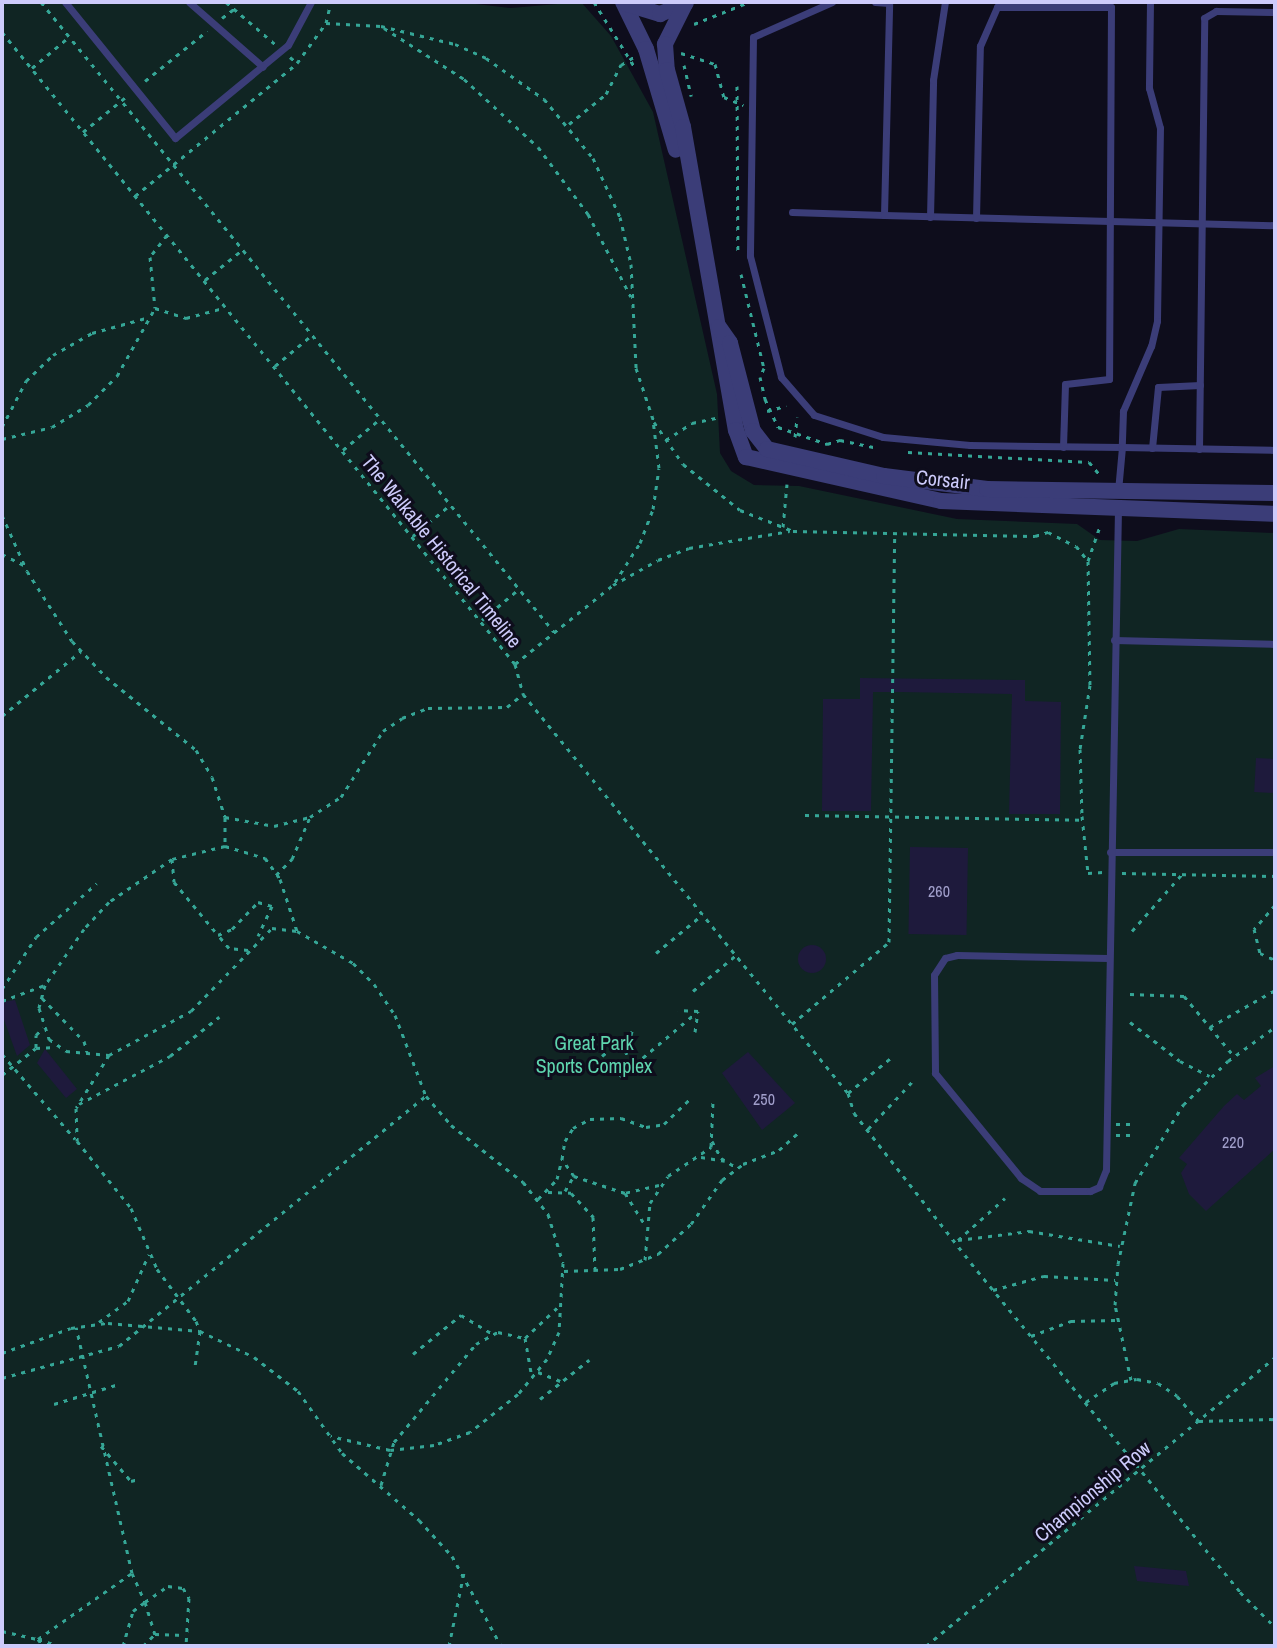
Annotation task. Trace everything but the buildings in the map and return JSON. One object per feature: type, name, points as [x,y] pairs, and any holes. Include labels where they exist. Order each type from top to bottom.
[{"type":"street","points":[[624,3],[660,14],[686,3]]},
{"type":"street","name":"Corsair","points":[[624,3],[648,52],[691,195]]},
{"type":"street","name":"Corsair","points":[[686,3],[665,44],[691,195],[740,444],[746,457],[760,464],[941,501],[1275,514]]},
{"type":"street","name":"Corsair","points":[[719,327],[730,343],[753,431],[767,449],[935,483],[1118,492],[1275,493]]},
{"type":"lane","points":[[65,2],[175,138],[282,50],[311,2]]},
{"type":"lane","points":[[189,2],[263,67]]},
{"type":"lane","points":[[832,2],[753,37],[750,256],[789,388],[814,415],[883,437],[1063,447],[1275,450]]},
{"type":"lane","points":[[875,2],[889,3],[884,215]]},
{"type":"lane","points":[[930,217],[933,80],[945,2]]},
{"type":"lane","points":[[1108,958],[957,955],[945,958],[934,975],[935,1073],[1021,1178],[1040,1191],[1090,1191],[1105,1179],[1118,492],[1123,411],[1151,346],[1157,321],[1160,128],[1149,88],[1150,2]]},
{"type":"lane","points":[[976,218],[980,46],[997,7],[1105,4],[1114,13],[1109,379],[1065,384],[1063,447]]},
{"type":"lane","points":[[1199,449],[1204,18],[1216,11],[1275,12]]},
{"type":"lane","points":[[792,212],[1111,223],[1275,225]]},
{"type":"lane","points":[[1152,448],[1158,387],[1200,385]]},
{"type":"lane","points":[[1114,640],[1275,644]]},
{"type":"lane","points":[[1110,852],[1275,852]]},
{"type":"path","points":[[41,2],[554,632]]},
{"type":"path","points":[[226,2],[297,63]]},
{"type":"path","points":[[135,196],[297,63],[326,23],[331,2]]},
{"type":"path","points":[[594,2],[630,59]]},
{"type":"path","points":[[687,34],[701,18],[749,2]]},
{"type":"path","points":[[83,132],[234,9]]},
{"type":"path","points":[[326,23],[381,26],[419,33],[486,58],[544,99],[569,124],[593,158],[620,217],[632,298],[636,368],[652,416],[659,468],[653,509],[640,543],[613,585]]},
{"type":"path","points":[[381,26],[464,79],[538,147],[588,214],[632,298]]},
{"type":"path","name":"The Walkable Historical Timeline","points":[[2,32],[515,664],[523,694],[848,1093],[854,1113],[958,1240],[993,1290],[1140,1470],[1275,1627]]},
{"type":"path","points":[[31,68],[69,37]]},
{"type":"path","points":[[682,54],[683,47]]},
{"type":"path","points":[[674,52],[715,64],[724,97],[750,107]]},
{"type":"path","points":[[569,124],[606,94],[616,71],[638,56]]},
{"type":"path","points":[[737,86],[737,246],[769,410],[778,427],[796,437],[888,449]]},
{"type":"path","points":[[2,439],[52,427],[88,405],[128,360],[146,318],[155,308],[150,257],[167,235]]},
{"type":"path","points":[[204,281],[242,250]]},
{"type":"path","points":[[155,308],[186,318],[226,307]]},
{"type":"path","points":[[2,427],[26,381],[53,355],[92,333],[146,318]]},
{"type":"path","points":[[274,366],[312,335]]},
{"type":"path","points":[[769,410],[786,406]]},
{"type":"path","points":[[652,416],[666,440],[698,479],[726,500],[793,531]]},
{"type":"path","points":[[666,440],[704,418],[723,417]]},
{"type":"path","points":[[796,437],[797,417]]},
{"type":"path","points":[[342,451],[380,419]]},
{"type":"path","points":[[902,451],[1089,462],[1100,475]]},
{"type":"path","points":[[783,527],[787,482]]},
{"type":"path","points":[[412,536],[450,505]]},
{"type":"path","points":[[2,515],[24,565],[81,651],[196,750],[212,777],[225,817],[225,846]]},
{"type":"path","points":[[515,664],[613,585],[689,548],[793,531],[895,535],[1048,532],[1076,546],[1088,561],[1100,526]]},
{"type":"path","points":[[792,1024],[889,942],[895,535]]},
{"type":"path","points":[[2,554],[24,565]]},
{"type":"path","points":[[481,621],[519,589]]},
{"type":"path","points":[[2,716],[81,651]]},
{"type":"path","points":[[225,817],[274,826],[310,817],[341,797],[383,731],[402,718],[428,708],[507,707],[523,694]]},
{"type":"path","points":[[805,815],[1083,820]]},
{"type":"path","points":[[276,875],[292,859],[310,817]]},
{"type":"path","points":[[56,1047],[43,1028],[45,985],[109,902],[172,859],[225,846],[265,858],[276,875],[297,931]]},
{"type":"path","points":[[172,859],[174,882],[218,935],[229,948],[248,950]]},
{"type":"path","points":[[1132,931],[1182,874]]},
{"type":"path","points":[[2,989],[36,937],[97,883]]},
{"type":"path","points":[[218,935],[232,929],[258,902],[272,906],[257,940]]},
{"type":"path","points":[[1275,905],[1254,929],[1260,953],[1275,960]]},
{"type":"path","points":[[656,953],[703,915]]},
{"type":"path","points":[[77,1141],[77,1106],[109,1055],[191,1011],[217,989],[257,940],[272,928],[286,926],[297,931],[353,963],[374,984],[395,1015],[426,1096],[538,1199],[560,1242],[564,1271],[559,1332],[538,1372],[508,1405],[470,1432],[434,1445],[390,1450],[331,1436]]},
{"type":"path","points":[[693,991],[736,955]]},
{"type":"path","points":[[2,1001],[45,985]]},
{"type":"path","points":[[1210,1027],[1275,990]]},
{"type":"path","points":[[1130,994],[1184,996],[1234,1056]]},
{"type":"path","points":[[42,998],[84,1041],[88,1054]]},
{"type":"path","points":[[678,1010],[698,1011]]},
{"type":"path","points":[[695,1032],[698,1011]]},
{"type":"path","points":[[602,1056],[632,1031],[620,1077],[698,1011]]},
{"type":"path","points":[[77,1106],[170,1056],[219,1017]]},
{"type":"path","points":[[1130,1022],[1180,1061],[1210,1076]]},
{"type":"path","points":[[1131,1380],[1118,1320],[1117,1280],[1135,1183],[1147,1155],[1210,1076],[1275,1027]]},
{"type":"path","points":[[36,1048],[36,1035],[43,1028]]},
{"type":"path","points":[[2,1075],[36,1048],[56,1047],[109,1055]]},
{"type":"path","points":[[2,1054],[131,1208],[149,1254],[200,1331],[195,1367]]},
{"type":"path","points":[[848,1093],[892,1057]]},
{"type":"path","points":[[867,1129],[912,1082]]},
{"type":"path","points":[[2,1378],[82,1359],[119,1346],[426,1096]]},
{"type":"path","points":[[548,1192],[562,1159],[568,1134],[580,1123],[610,1117],[656,1126],[675,1119],[690,1099]]},
{"type":"path","points":[[713,1102],[712,1141],[725,1161]]},
{"type":"path","points":[[564,1271],[595,1273],[645,1260],[678,1238],[737,1168],[779,1150],[798,1133]]},
{"type":"path","points":[[562,1159],[574,1176],[625,1193],[659,1185],[699,1157],[712,1141]]},
{"type":"path","points":[[699,1157],[725,1161],[737,1168]]},
{"type":"path","points":[[565,1191],[574,1176]]},
{"type":"path","points":[[645,1260],[645,1224],[659,1185]]},
{"type":"path","points":[[538,1199],[548,1192],[565,1191],[593,1217],[595,1273]]},
{"type":"path","points":[[625,1193],[645,1224]]},
{"type":"path","points":[[958,1240],[1005,1198]]},
{"type":"path","points":[[958,1240],[1029,1231],[1121,1246]]},
{"type":"path","points":[[94,1325],[128,1301],[149,1254]]},
{"type":"path","points":[[993,1290],[1044,1276],[1117,1280]]},
{"type":"path","points":[[525,1338],[559,1307]]},
{"type":"path","points":[[413,1354],[461,1315],[492,1333],[525,1338]]},
{"type":"path","points":[[1031,1336],[1071,1321],[1118,1320]]},
{"type":"path","points":[[2,1353],[76,1327],[144,1325],[200,1331],[277,1372],[311,1405],[342,1453],[381,1485],[464,1572],[501,1646]]},
{"type":"path","points":[[76,1327],[99,1443],[132,1573],[155,1634]]},
{"type":"path","points":[[381,1485],[390,1450],[465,1355],[492,1333]]},
{"type":"path","points":[[525,1338],[532,1377]]},
{"type":"path","name":"Championship Row","points":[[926,1646],[1275,1357]]},
{"type":"path","points":[[540,1399],[589,1360]]},
{"type":"path","points":[[538,1372],[561,1382]]},
{"type":"path","points":[[1085,1402],[1114,1383],[1131,1380],[1158,1383],[1199,1421],[1275,1419]]},
{"type":"path","points":[[54,1404],[88,1390],[119,1384]]},
{"type":"path","points":[[99,1443],[131,1481],[139,1479]]},
{"type":"path","points":[[449,1646],[464,1572]]},
{"type":"path","points":[[38,1639],[132,1573]]},
{"type":"path","points":[[123,1646],[133,1611],[168,1586],[183,1588],[189,1598],[186,1646]]},
{"type":"path","points":[[2,1631],[60,1646]]},
{"type":"path","points":[[143,1646],[155,1634],[185,1635]]},
{"type":"path","points":[[38,1639],[43,1646]]},
{"type":"green space","name":"Great Park Sports Complex","points":[[2,2],[459,2],[511,8],[581,2],[611,36],[653,112],[717,394],[720,453],[731,471],[754,485],[799,486],[957,519],[1077,524],[1100,540],[1137,541],[1179,529],[1275,533],[1275,1646],[2,1646]]}]
